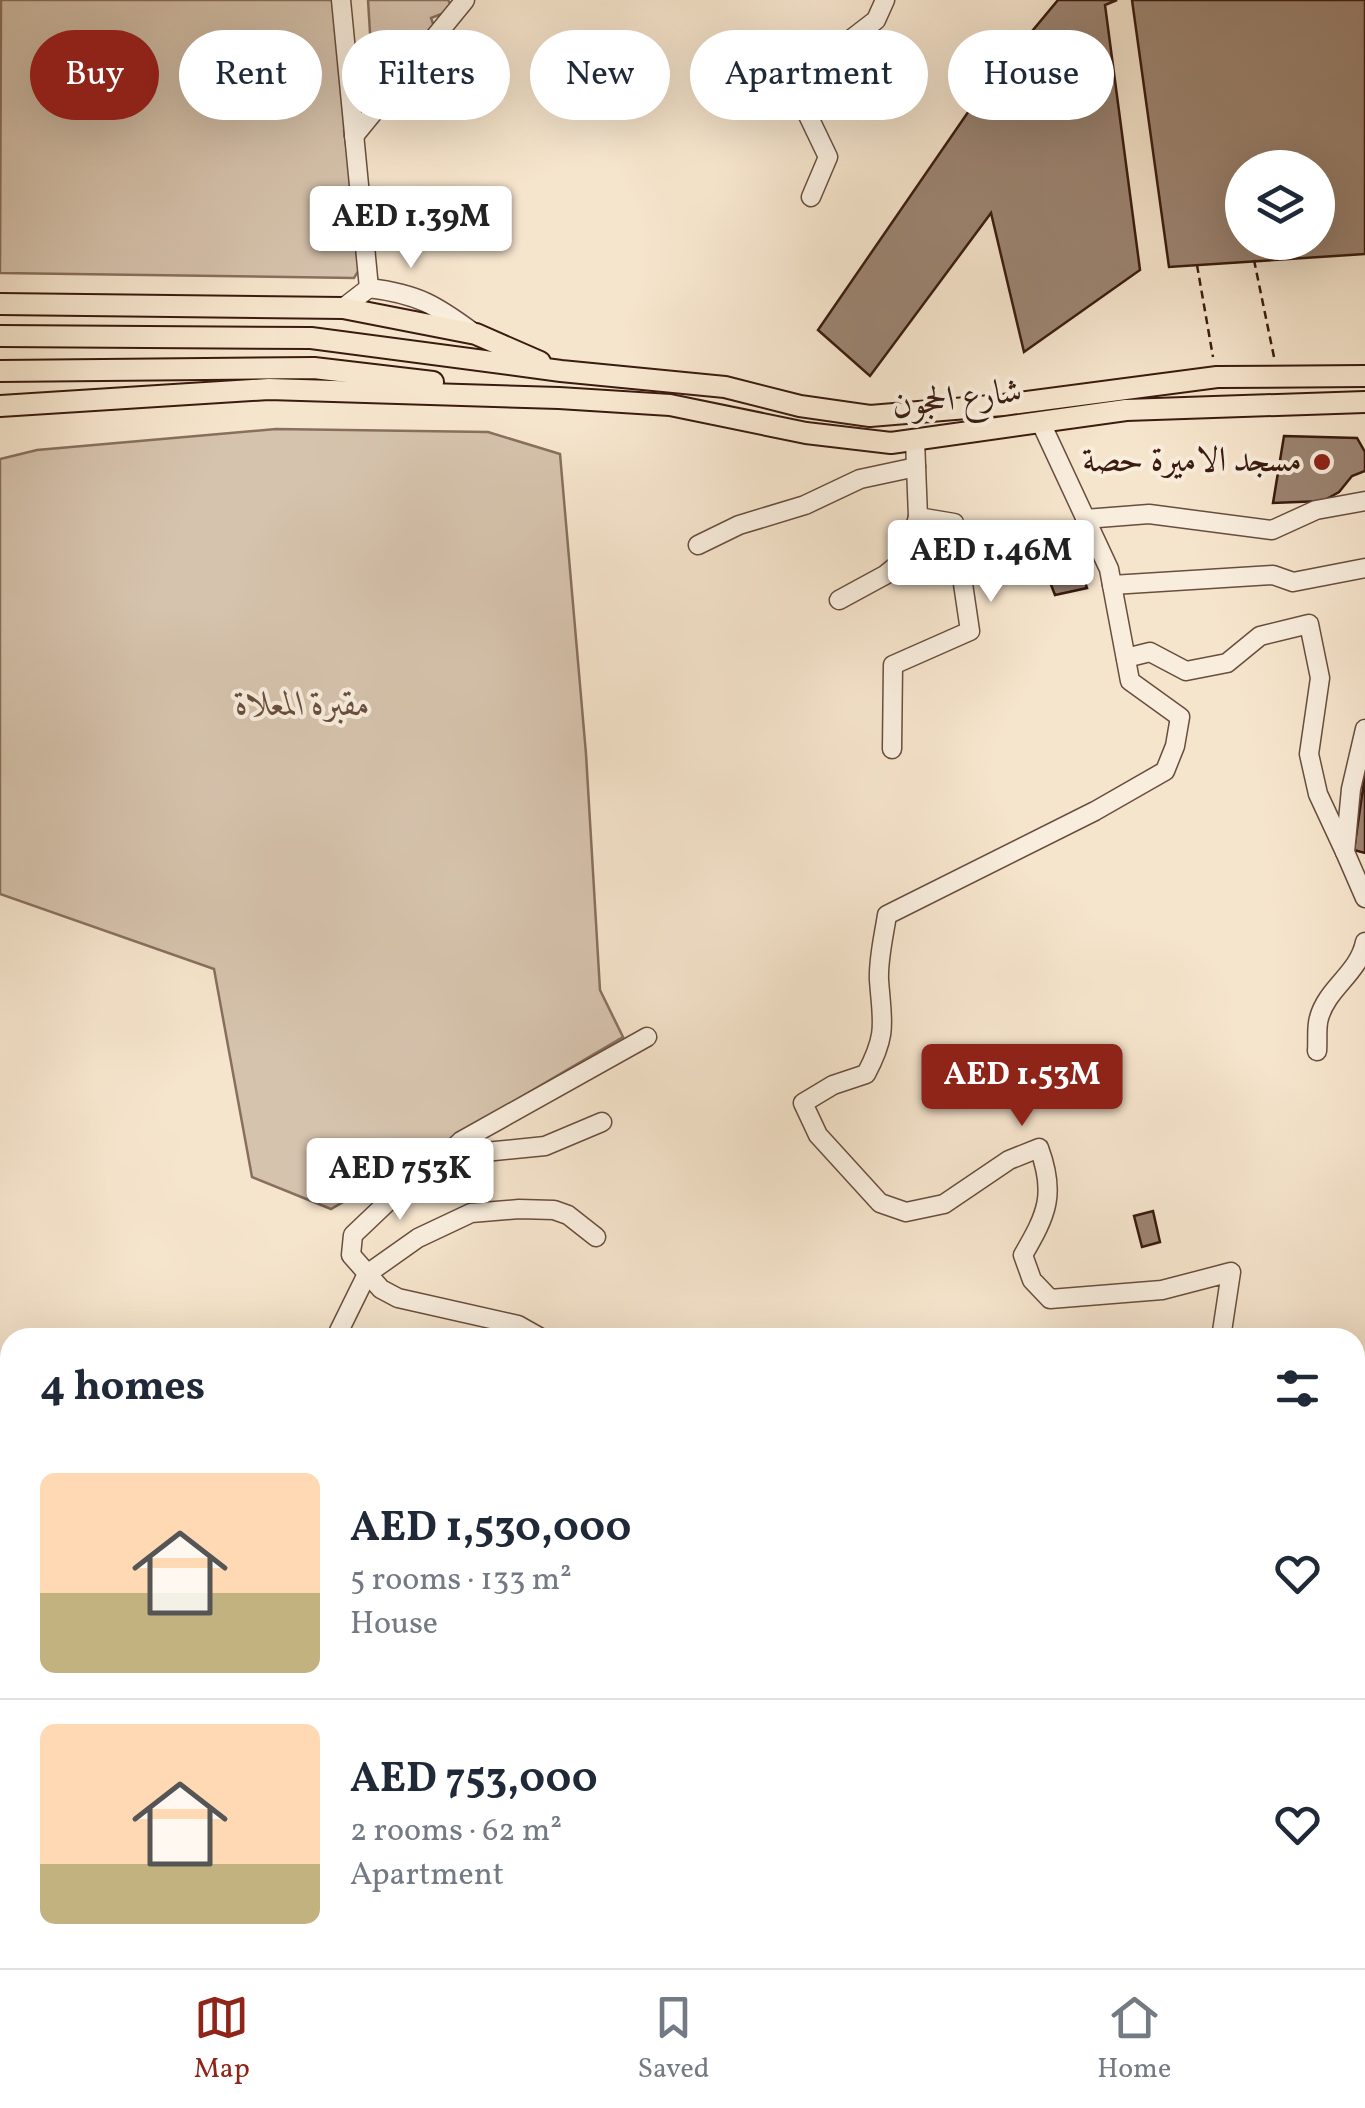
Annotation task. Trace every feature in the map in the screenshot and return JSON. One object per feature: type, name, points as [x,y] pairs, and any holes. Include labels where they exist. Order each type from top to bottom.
[{"type":"main road","points":[[0,304],[343,308],[476,334],[560,371]]},
{"type":"main road","name":"شارع الحجون","points":[[0,336],[310,338],[560,371],[725,387],[800,406],[870,416],[1003,405],[1217,377],[1365,376]]},
{"type":"main road","points":[[0,371],[314,368],[559,398]]},
{"type":"main road","points":[[2,408],[269,389],[559,398]]},
{"type":"main road","name":"شارع الحجون","points":[[559,398],[670,405],[806,433],[892,443],[1126,410],[1365,402]]},
{"type":"street","points":[[340,0],[369,288]]},
{"type":"street","points":[[354,136],[466,0]]},
{"type":"street","points":[[811,196],[828,157],[793,84],[876,20],[884,0]]},
{"type":"street","points":[[343,308],[369,288],[398,291],[433,303],[476,334]]},
{"type":"street","points":[[1040,422],[1109,569],[1130,681],[1180,716],[1174,746],[1164,771],[1095,812],[887,914],[878,976],[884,1015],[880,1048],[866,1074],[833,1084],[803,1103],[818,1135],[880,1203],[906,1212],[944,1204],[1009,1160],[1039,1148],[1048,1174],[1048,1209],[1023,1255],[1032,1280],[1050,1299],[1162,1290],[1231,1272],[1223,1328]]},
{"type":"street","points":[[839,600],[885,575],[906,558],[918,517],[915,440]]},
{"type":"street","points":[[698,544],[739,526],[806,505],[860,479],[916,467]]},
{"type":"street","points":[[1085,519],[1149,514],[1272,530],[1316,510],[1365,502]]},
{"type":"street","points":[[892,749],[893,666],[970,631],[954,523],[918,517]]},
{"type":"street","points":[[1112,584],[1273,575],[1292,582],[1365,568]]},
{"type":"street","points":[[1126,658],[1150,652],[1186,670],[1227,663],[1260,636],[1309,624],[1320,678],[1309,754],[1318,794],[1365,898]]},
{"type":"street","points":[[1345,852],[1351,789],[1365,728]]},
{"type":"street","points":[[1318,1052],[1319,1018],[1337,985],[1362,960],[1365,942]]},
{"type":"street","points":[[428,1174],[461,1141],[646,1037]]},
{"type":"street","points":[[523,1328],[398,1298],[382,1289],[351,1255],[353,1235],[395,1196],[428,1174],[475,1154],[545,1146],[602,1122]]},
{"type":"street","points":[[340,1328],[367,1274],[418,1238],[471,1213],[554,1210],[568,1215],[596,1237]]},
{"type":"path","points":[[1254,260],[1278,374]]},
{"type":"path","points":[[1197,265],[1217,377]]},
{"type":"green space","points":[[1,0],[340,0],[344,30],[342,120],[354,120],[355,128],[344,131],[364,262],[354,278],[0,273]]},
{"type":"green space","points":[[368,0],[448,0],[454,9],[431,18],[435,30],[370,30]]},
{"type":"green space","name":"مقبرة المعلاة","points":[[276,429],[488,432],[560,454],[586,754],[600,990],[623,1037],[331,1209],[252,1177],[214,969],[0,894],[0,459],[37,450]]},
{"type":"building","points":[[1058,0],[1117,0],[1105,5],[1108,30],[1033,30]]},
{"type":"building","points":[[1132,0],[1365,0],[1365,254],[1335,256],[1335,150],[1225,150],[1225,260],[1275,260],[1169,267]]},
{"type":"building","points":[[1114,73],[1140,270],[1024,352],[991,213],[870,376],[818,330],[963,120],[1114,120]]},
{"type":"building","name":"مسجد الاميرة حصة","points":[[1284,436],[1357,438],[1365,452],[1365,471],[1352,476],[1339,492],[1323,501],[1273,503]]},
{"type":"building","points":[[1080,567],[1087,588],[1055,595],[1048,577]]},
{"type":"building","points":[[1365,775],[1365,853],[1354,850]]},
{"type":"building","points":[[1153,1211],[1160,1242],[1142,1247],[1134,1216]]},
{"type":"place","name":"مسجد الاميرة حصة","points":[[1322,462]]}]
